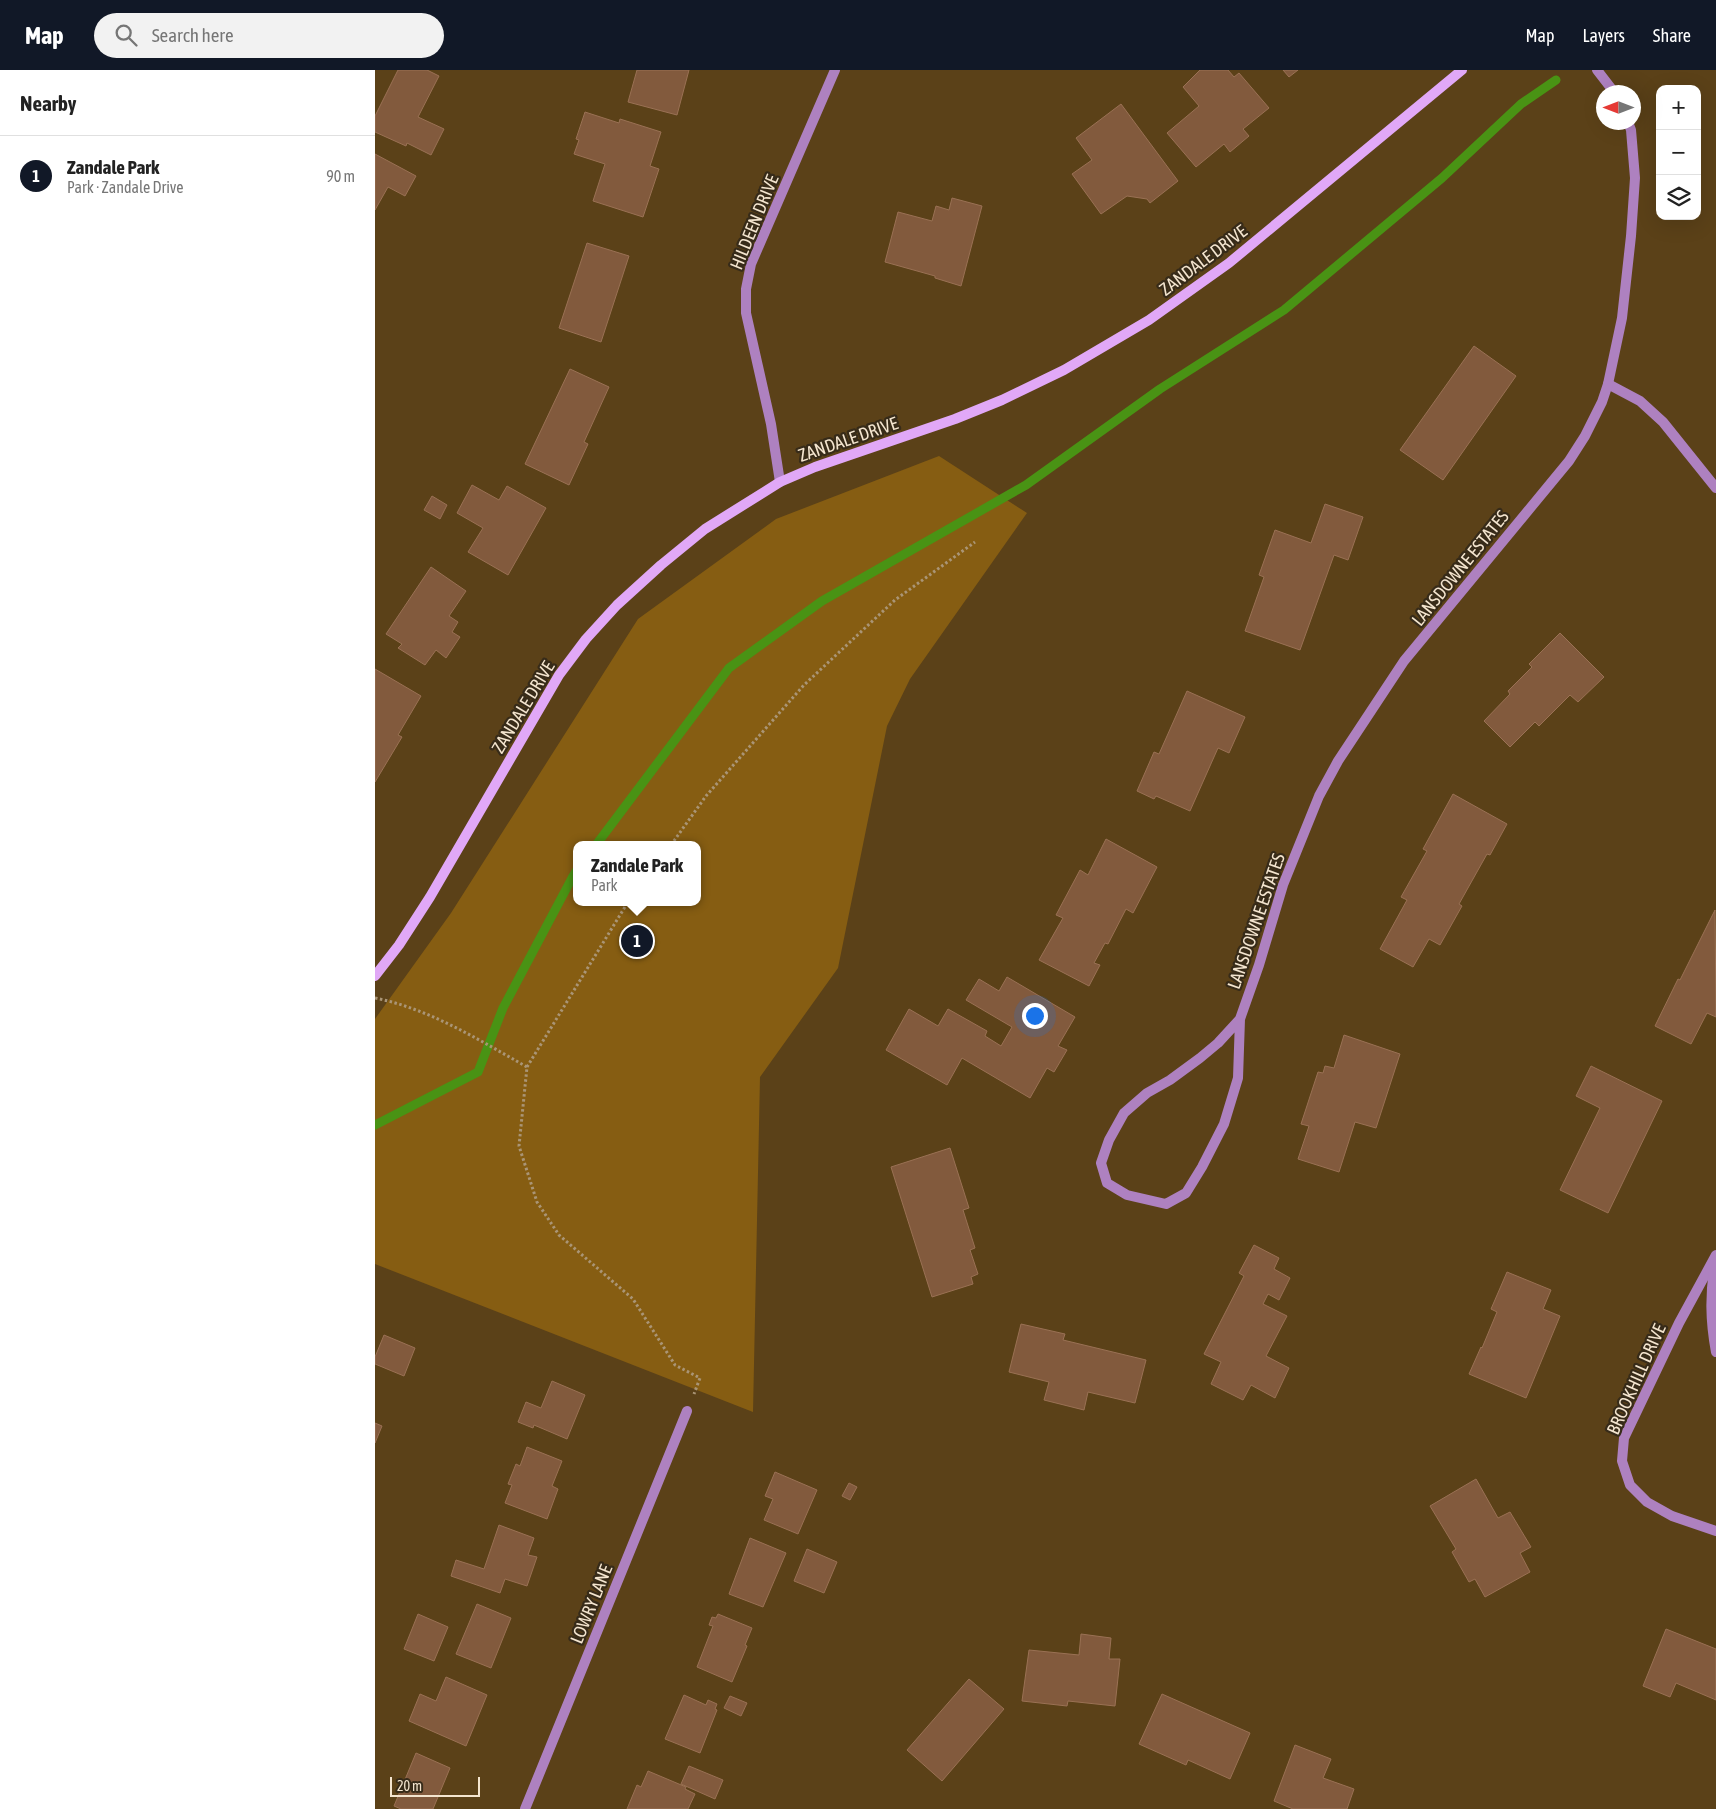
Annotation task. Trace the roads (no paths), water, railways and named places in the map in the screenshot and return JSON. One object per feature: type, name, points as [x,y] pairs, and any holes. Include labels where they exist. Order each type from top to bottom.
[{"type":"street","name":"HILDEEN DRIVE","points":[[780,482],[771,424],[746,313],[746,290],[751,264],[835,70]]},
{"type":"street","name":"ZANDALE DRIVE","points":[[375,976],[399,945],[430,897],[559,675],[586,639],[617,605],[669,559],[705,529],[780,482],[815,467],[955,419],[1003,400],[1064,370],[1149,320],[1229,263],[1462,70]]},
{"type":"street","points":[[1597,70],[1609,85]]},
{"type":"street","name":"LANSDOWNE ESTATES","points":[[1240,1019],[1218,1043],[1200,1058],[1170,1080],[1147,1093],[1124,1113],[1109,1140],[1101,1162],[1107,1183],[1127,1195],[1166,1204],[1185,1193],[1202,1167],[1224,1124],[1238,1078],[1240,1019],[1259,965],[1283,885],[1319,796],[1338,761],[1404,662],[1569,461],[1585,436],[1602,402],[1608,384],[1622,318],[1631,236],[1635,178],[1631,130]]},
{"type":"street","points":[[1608,384],[1640,401],[1663,422],[1716,488]]},
{"type":"street","name":"BROOKHILL DRIVE","points":[[1716,1254],[1711,1285],[1711,1323],[1716,1352]]},
{"type":"street","name":"BROOKHILL DRIVE","points":[[1716,1254],[1679,1323],[1624,1438],[1622,1461],[1630,1484],[1647,1502],[1671,1516],[1716,1531]]},
{"type":"street","name":"LOWRY LANE","points":[[525,1809],[687,1411]]},
{"type":"waterway","points":[[599,841],[729,668],[822,601],[1026,485],[1160,389],[1284,310],[1442,178],[1521,104],[1556,80]]},
{"type":"waterway","points":[[375,1125],[478,1072],[503,1008],[573,876]]},
{"type":"place","name":"Zandale Park","points":[[637,941]]}]
